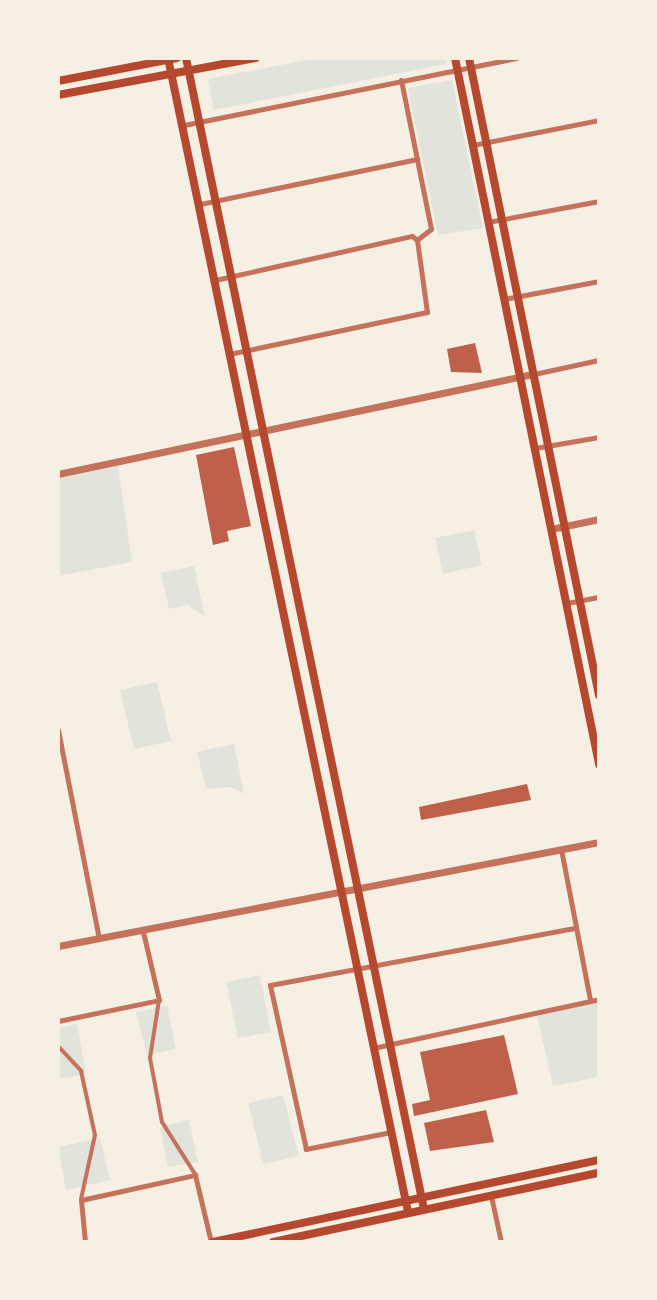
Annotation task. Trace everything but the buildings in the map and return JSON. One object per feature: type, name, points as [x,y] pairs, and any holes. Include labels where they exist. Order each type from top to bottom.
[{"type":"main road","points":[[58,81],[171,58],[171,74],[408,1212]]},
{"type":"main road","points":[[186,58],[424,1209]]},
{"type":"main road","points":[[58,95],[256,58]]},
{"type":"main road","points":[[455,58],[599,760]]},
{"type":"main road","points":[[470,62],[599,695]]},
{"type":"main road","points":[[212,1242],[421,1195],[599,1160]]},
{"type":"main road","points":[[273,1242],[599,1173]]},
{"type":"street","points":[[184,125],[457,69],[470,62],[516,58]]},
{"type":"street","points":[[215,280],[414,238],[431,229],[401,80]]},
{"type":"street","points":[[473,145],[599,120]]},
{"type":"street","points":[[200,204],[417,159]]},
{"type":"street","points":[[488,222],[599,201]]},
{"type":"street","points":[[230,354],[427,312],[414,238]]},
{"type":"street","points":[[503,300],[599,281]]},
{"type":"street","points":[[58,474],[248,437],[599,360]]},
{"type":"street","points":[[535,448],[599,437]]},
{"type":"street","points":[[551,529],[599,519]]},
{"type":"street","points":[[566,603],[599,597]]},
{"type":"street","points":[[582,683],[597,680]]},
{"type":"street","points":[[58,730],[99,940]]},
{"type":"street","points":[[58,946],[599,842]]},
{"type":"street","points":[[561,849],[590,1000]]},
{"type":"street","points":[[391,1132],[306,1149],[270,985],[357,967],[373,969],[576,928]]},
{"type":"street","points":[[143,932],[159,1000],[150,1058],[162,1122],[195,1175],[212,1242]]},
{"type":"street","points":[[373,1048],[599,999]]},
{"type":"street","points":[[58,1021],[159,1000]]},
{"type":"street","points":[[58,1046],[81,1071],[95,1135],[81,1200],[85,1242]]},
{"type":"street","points":[[81,1200],[195,1175]]},
{"type":"street","points":[[491,1195],[501,1242]]},
{"type":"street","points":[[328,1230],[331,1242]]},
{"type":"shaded area","points":[[317,58],[445,58],[446,64],[214,110],[208,79]]},
{"type":"shaded area","points":[[452,80],[483,228],[438,235],[408,88]]},
{"type":"shaded area","points":[[118,466],[132,562],[58,576],[58,479]]},
{"type":"shaded area","points":[[474,530],[482,565],[443,574],[435,538]]},
{"type":"shaded area","points":[[194,566],[205,617],[188,605],[169,609],[161,573]]},
{"type":"shaded area","points":[[157,682],[171,741],[134,749],[120,690]]},
{"type":"shaded area","points":[[234,744],[244,794],[231,787],[206,789],[197,752]]},
{"type":"shaded area","points":[[260,975],[271,1032],[238,1038],[226,982]]},
{"type":"shaded area","points":[[599,1002],[599,1077],[553,1086],[537,1016]]},
{"type":"shaded area","points":[[167,1006],[176,1049],[147,1055],[136,1012]]},
{"type":"shaded area","points":[[77,1024],[86,1074],[58,1079],[58,1028]]},
{"type":"shaded area","points":[[283,1095],[299,1156],[263,1164],[248,1103]]},
{"type":"shaded area","points":[[189,1120],[198,1162],[168,1167],[160,1127]]},
{"type":"shaded area","points":[[100,1138],[110,1180],[66,1190],[58,1147]]}]
